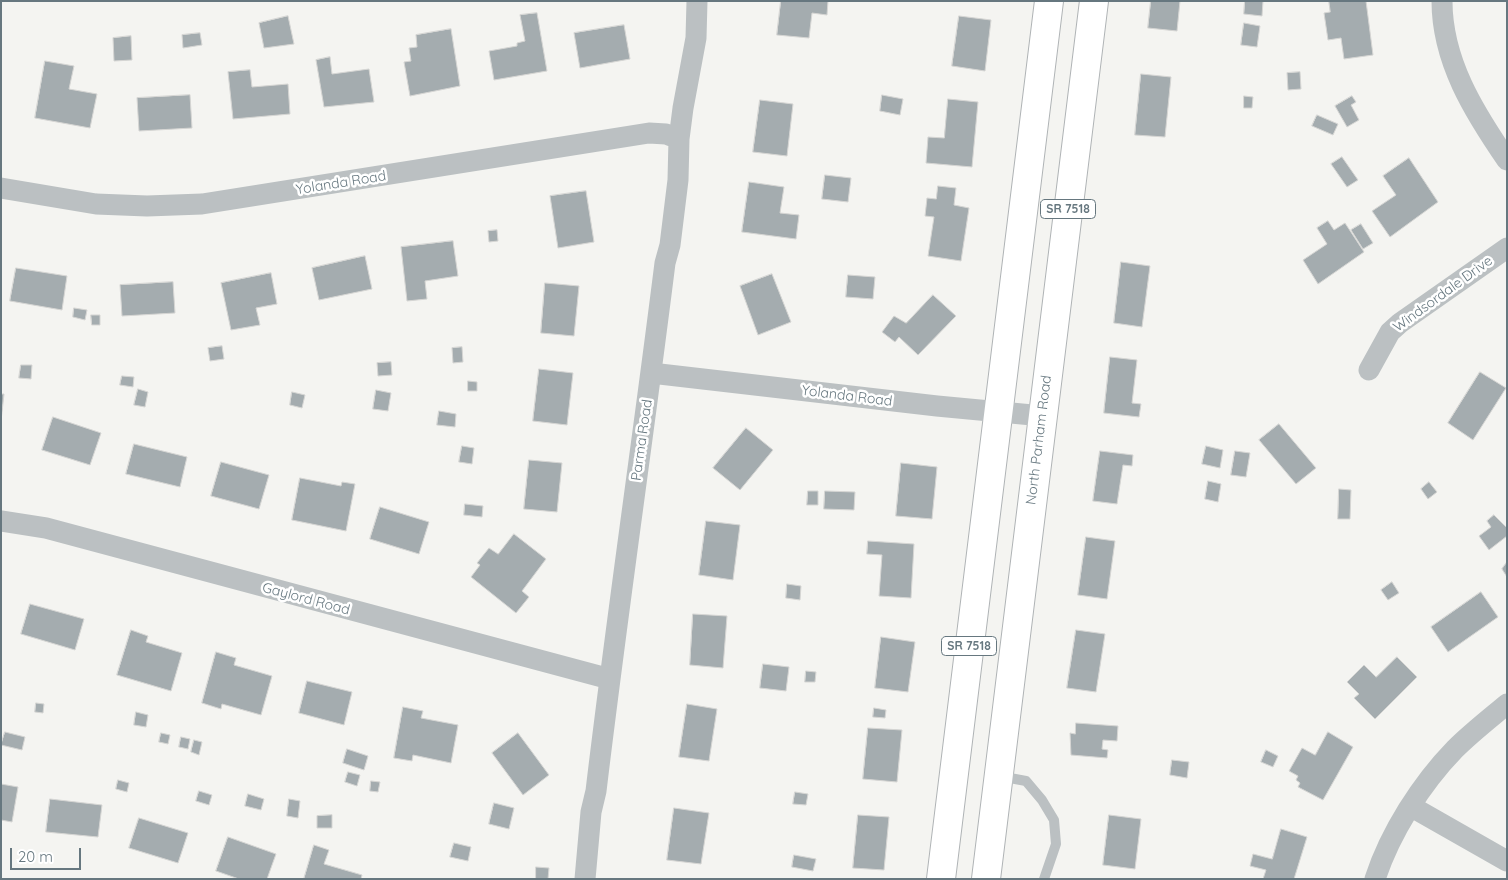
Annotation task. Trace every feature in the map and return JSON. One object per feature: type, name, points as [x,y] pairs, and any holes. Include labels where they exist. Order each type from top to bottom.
[{"type":"highway","name":"SR 7518","points":[[941,879],[1049,1]]},
{"type":"highway","name":"North Parham Road","points":[[986,879],[1094,1]]},
{"type":"street","name":"Parma Road","points":[[585,879],[610,679],[678,180],[678,139],[696,38],[697,1]]},
{"type":"street","points":[[1442,1],[1446,36],[1455,71],[1464,91],[1507,160]]},
{"type":"street","name":"Yolanda Road","points":[[1,188],[96,204],[147,206],[202,204],[649,133],[666,134],[678,139]]},
{"type":"street","name":"Windsordale Drive","points":[[1369,370],[1390,332],[1400,323],[1507,248]]},
{"type":"street","name":"Yolanda Road","points":[[651,373],[1042,416]]},
{"type":"street","name":"Gaylord Road","points":[[1,520],[55,531],[610,679]]},
{"type":"street","points":[[1375,879],[1390,845],[1428,782],[1453,751],[1507,704]]},
{"type":"street","points":[[1412,807],[1507,861]]},
{"type":"lane","points":[[998,776],[1026,781],[1042,800],[1054,820],[1056,844],[1044,879]]},
{"type":"building","points":[[781,1],[828,1],[827,15],[812,13],[809,38],[777,35]]},
{"type":"building","points":[[1151,1],[1180,1],[1177,31],[1148,28]]},
{"type":"building","points":[[1245,1],[1263,1],[1262,16],[1244,14]]},
{"type":"building","points":[[1329,1],[1366,1],[1373,55],[1344,59],[1341,38],[1328,40],[1324,13],[1330,12]]},
{"type":"building","points":[[537,13],[547,71],[494,80],[489,51],[517,46],[517,43],[525,41],[520,15]]},
{"type":"building","points":[[288,16],[294,44],[264,48],[259,23]]},
{"type":"building","points":[[959,16],[991,20],[985,71],[952,66]]},
{"type":"building","points":[[1244,23],[1260,26],[1257,47],[1241,45]]},
{"type":"building","points":[[624,25],[630,59],[580,68],[574,33]]},
{"type":"building","points":[[451,29],[460,86],[410,96],[404,62],[411,61],[409,48],[417,47],[416,35]]},
{"type":"building","points":[[200,33],[202,45],[183,48],[182,35]]},
{"type":"building","points":[[131,36],[132,60],[114,61],[113,38]]},
{"type":"building","points":[[330,57],[332,74],[369,69],[374,102],[324,107],[316,60]]},
{"type":"building","points":[[45,61],[74,66],[69,89],[97,94],[90,128],[35,118]]},
{"type":"building","points":[[250,70],[252,87],[288,84],[290,114],[233,119],[228,72]]},
{"type":"building","points":[[1300,72],[1301,89],[1288,90],[1287,73]]},
{"type":"building","points":[[1141,74],[1171,77],[1165,137],[1135,135]]},
{"type":"building","points":[[190,95],[192,128],[139,131],[137,98]]},
{"type":"building","points":[[882,95],[903,99],[900,115],[880,111]]},
{"type":"building","points":[[1244,96],[1253,97],[1252,108],[1244,108]]},
{"type":"building","points":[[1352,96],[1356,102],[1351,105],[1359,120],[1347,127],[1335,106]]},
{"type":"building","points":[[948,99],[978,102],[972,167],[926,163],[928,137],[944,138]]},
{"type":"building","points":[[760,100],[793,104],[787,156],[753,152]]},
{"type":"building","points":[[1317,115],[1338,124],[1333,135],[1312,126]]},
{"type":"building","points":[[1342,157],[1358,180],[1347,187],[1331,164]]},
{"type":"building","points":[[1409,158],[1438,202],[1390,237],[1372,211],[1396,195],[1383,176]]},
{"type":"building","points":[[825,175],[851,178],[848,202],[822,199]]},
{"type":"building","points":[[749,182],[784,187],[780,213],[799,215],[796,239],[742,232]]},
{"type":"building","points":[[938,186],[956,188],[954,205],[969,208],[961,261],[928,256],[934,217],[925,216],[927,198],[936,199]]},
{"type":"building","points":[[586,191],[594,242],[558,248],[550,196]]},
{"type":"building","points":[[1328,221],[1334,230],[1345,223],[1364,252],[1318,284],[1303,260],[1327,244],[1317,228]]},
{"type":"building","points":[[1361,224],[1373,243],[1363,249],[1351,230]]},
{"type":"building","points":[[497,230],[498,241],[489,242],[488,231]]},
{"type":"building","points":[[453,241],[458,276],[425,281],[427,299],[407,301],[401,247]]},
{"type":"building","points":[[365,256],[372,289],[319,300],[312,268]]},
{"type":"building","points":[[1121,262],[1150,266],[1142,327],[1114,323]]},
{"type":"building","points":[[16,268],[67,276],[62,310],[10,301]]},
{"type":"building","points":[[271,273],[277,304],[256,308],[260,325],[231,330],[221,283]]},
{"type":"building","points":[[772,274],[791,322],[758,335],[740,286]]},
{"type":"building","points":[[848,275],[875,277],[873,299],[846,297]]},
{"type":"building","points":[[173,282],[175,313],[122,316],[120,285]]},
{"type":"building","points":[[545,283],[579,286],[574,336],[541,333]]},
{"type":"building","points":[[933,295],[956,316],[918,355],[899,337],[895,342],[882,332],[894,316],[906,323]]},
{"type":"building","points":[[74,308],[87,310],[85,320],[73,317]]},
{"type":"building","points":[[91,315],[100,315],[100,325],[92,325]]},
{"type":"building","points":[[222,346],[224,359],[210,361],[208,348]]},
{"type":"building","points":[[462,347],[463,362],[453,363],[452,348]]},
{"type":"building","points":[[1110,357],[1137,360],[1132,403],[1141,404],[1139,417],[1104,413]]},
{"type":"building","points":[[391,362],[392,375],[378,376],[377,363]]},
{"type":"building","points":[[21,365],[32,365],[31,379],[19,378]]},
{"type":"building","points":[[539,369],[573,373],[567,425],[533,421]]},
{"type":"building","points":[[1480,372],[1506,388],[1473,440],[1448,423]]},
{"type":"building","points":[[122,376],[134,377],[133,387],[120,385]]},
{"type":"building","points":[[468,381],[477,382],[477,391],[468,391]]},
{"type":"building","points":[[138,389],[148,392],[145,407],[134,405]]},
{"type":"building","points":[[376,390],[391,393],[388,411],[373,409]]},
{"type":"building","points":[[292,392],[305,395],[302,408],[290,405]]},
{"type":"building","points":[[1,394],[4,394],[1,421]]},
{"type":"building","points":[[439,411],[456,414],[455,427],[437,425]]},
{"type":"building","points":[[53,417],[101,433],[90,465],[42,450]]},
{"type":"building","points":[[1279,424],[1316,468],[1296,484],[1259,440]]},
{"type":"building","points":[[746,428],[773,450],[740,490],[713,468]]},
{"type":"building","points":[[134,444],[187,457],[180,487],[126,474]]},
{"type":"building","points":[[462,446],[474,448],[472,464],[459,462]]},
{"type":"building","points":[[1206,446],[1223,450],[1220,468],[1202,464]]},
{"type":"building","points":[[1100,451],[1133,455],[1132,466],[1123,465],[1117,504],[1093,501]]},
{"type":"building","points":[[1235,451],[1250,453],[1246,477],[1231,475]]},
{"type":"building","points":[[529,460],[562,463],[557,512],[524,509]]},
{"type":"building","points":[[221,462],[269,475],[259,509],[211,496]]},
{"type":"building","points":[[901,463],[937,467],[932,519],[896,516]]},
{"type":"building","points":[[300,478],[341,486],[342,482],[355,484],[346,531],[292,520]]},
{"type":"building","points":[[1208,481],[1221,484],[1218,502],[1205,499]]},
{"type":"building","points":[[1429,482],[1437,492],[1428,499],[1421,489]]},
{"type":"building","points":[[1339,489],[1351,490],[1350,519],[1338,519]]},
{"type":"building","points":[[808,491],[818,491],[818,505],[807,505]]},
{"type":"building","points":[[825,491],[855,492],[854,510],[824,509]]},
{"type":"building","points":[[465,504],[483,506],[482,517],[464,515]]},
{"type":"building","points":[[380,507],[429,522],[419,554],[370,539]]},
{"type":"building","points":[[1494,515],[1507,528],[1507,536],[1489,550],[1479,536],[1491,527],[1487,521]]},
{"type":"building","points":[[706,521],[740,525],[733,580],[699,575]]},
{"type":"building","points":[[514,534],[546,559],[522,591],[529,597],[516,613],[471,577],[480,565],[477,563],[489,548],[498,554]]},
{"type":"building","points":[[1086,537],[1115,541],[1107,599],[1078,595]]},
{"type":"building","points":[[868,541],[914,544],[911,598],[879,596],[882,555],[867,554]]},
{"type":"building","points":[[1507,562],[1507,577],[1502,569]]},
{"type":"building","points":[[1392,582],[1399,593],[1388,600],[1381,590]]},
{"type":"building","points":[[787,584],[801,586],[800,600],[786,598]]},
{"type":"building","points":[[1481,592],[1498,617],[1448,652],[1431,627]]},
{"type":"building","points":[[30,604],[84,619],[75,650],[21,634]]},
{"type":"building","points":[[693,614],[727,616],[723,668],[690,665]]},
{"type":"building","points":[[131,630],[148,636],[146,642],[182,653],[171,691],[117,675]]},
{"type":"building","points":[[1076,630],[1105,634],[1096,692],[1067,688]]},
{"type":"building","points":[[881,637],[915,642],[908,692],[875,688]]},
{"type":"building","points":[[216,652],[236,658],[234,665],[272,676],[261,715],[222,704],[221,709],[202,703]]},
{"type":"building","points":[[1397,657],[1417,677],[1375,719],[1354,698],[1359,694],[1347,682],[1364,665],[1376,677]]},
{"type":"building","points":[[763,664],[789,667],[786,691],[760,688]]},
{"type":"building","points":[[806,671],[816,672],[815,682],[805,682]]},
{"type":"building","points":[[307,681],[352,692],[344,725],[299,713]]},
{"type":"building","points":[[36,703],[44,704],[43,713],[35,712]]},
{"type":"building","points":[[687,704],[717,709],[709,761],[679,757]]},
{"type":"building","points":[[403,707],[423,711],[421,718],[458,725],[451,763],[413,755],[412,761],[394,758]]},
{"type":"building","points":[[874,708],[886,710],[885,718],[873,717]]},
{"type":"building","points":[[136,712],[148,715],[146,727],[134,725]]},
{"type":"building","points":[[1076,723],[1118,726],[1117,741],[1103,740],[1102,749],[1108,750],[1107,758],[1071,755],[1070,733],[1075,734]]},
{"type":"building","points":[[868,728],[902,730],[897,782],[863,779]]},
{"type":"building","points":[[5,732],[25,737],[22,750],[1,745]]},
{"type":"building","points":[[1328,732],[1353,747],[1323,800],[1298,787],[1300,783],[1296,780],[1298,776],[1289,771],[1302,748],[1315,755]]},
{"type":"building","points":[[161,733],[170,735],[168,744],[159,742]]},
{"type":"building","points":[[518,733],[549,775],[523,795],[492,753]]},
{"type":"building","points":[[181,737],[190,739],[188,749],[179,747]]},
{"type":"building","points":[[194,740],[202,742],[199,755],[191,752]]},
{"type":"building","points":[[347,749],[368,756],[364,770],[343,763]]},
{"type":"building","points":[[1266,750],[1278,756],[1273,767],[1261,762]]},
{"type":"building","points":[[1172,760],[1189,762],[1187,778],[1170,775]]},
{"type":"building","points":[[348,772],[360,775],[357,786],[345,782]]},
{"type":"building","points":[[118,780],[129,783],[127,792],[116,789]]},
{"type":"building","points":[[371,781],[380,782],[378,792],[370,791]]},
{"type":"building","points":[[1,784],[18,787],[12,822],[1,820]]},
{"type":"building","points":[[199,791],[212,795],[209,805],[196,801]]},
{"type":"building","points":[[795,792],[808,794],[806,805],[793,804]]},
{"type":"building","points":[[248,794],[264,799],[261,810],[245,806]]},
{"type":"building","points":[[50,799],[102,805],[98,837],[46,832]]},
{"type":"building","points":[[289,799],[300,801],[298,818],[287,816]]},
{"type":"building","points":[[494,803],[514,808],[509,829],[489,824]]},
{"type":"building","points":[[674,808],[709,813],[701,864],[667,860]]},
{"type":"building","points":[[332,815],[332,828],[317,828],[317,816]]},
{"type":"building","points":[[858,815],[889,817],[884,870],[853,868]]},
{"type":"building","points":[[1109,815],[1141,819],[1135,869],[1103,865]]},
{"type":"building","points":[[139,818],[188,833],[178,863],[129,848]]},
{"type":"building","points":[[1281,829],[1307,837],[1294,879],[1263,879],[1266,870],[1250,866],[1253,854],[1272,859]]},
{"type":"building","points":[[228,837],[276,854],[267,879],[239,879],[216,871]]},
{"type":"building","points":[[454,843],[471,847],[468,861],[450,857]]},
{"type":"building","points":[[314,845],[329,850],[324,864],[362,875],[361,879],[304,879]]},
{"type":"building","points":[[794,855],[816,859],[813,871],[792,867]]},
{"type":"building","points":[[536,867],[549,868],[548,879],[536,879]]}]
